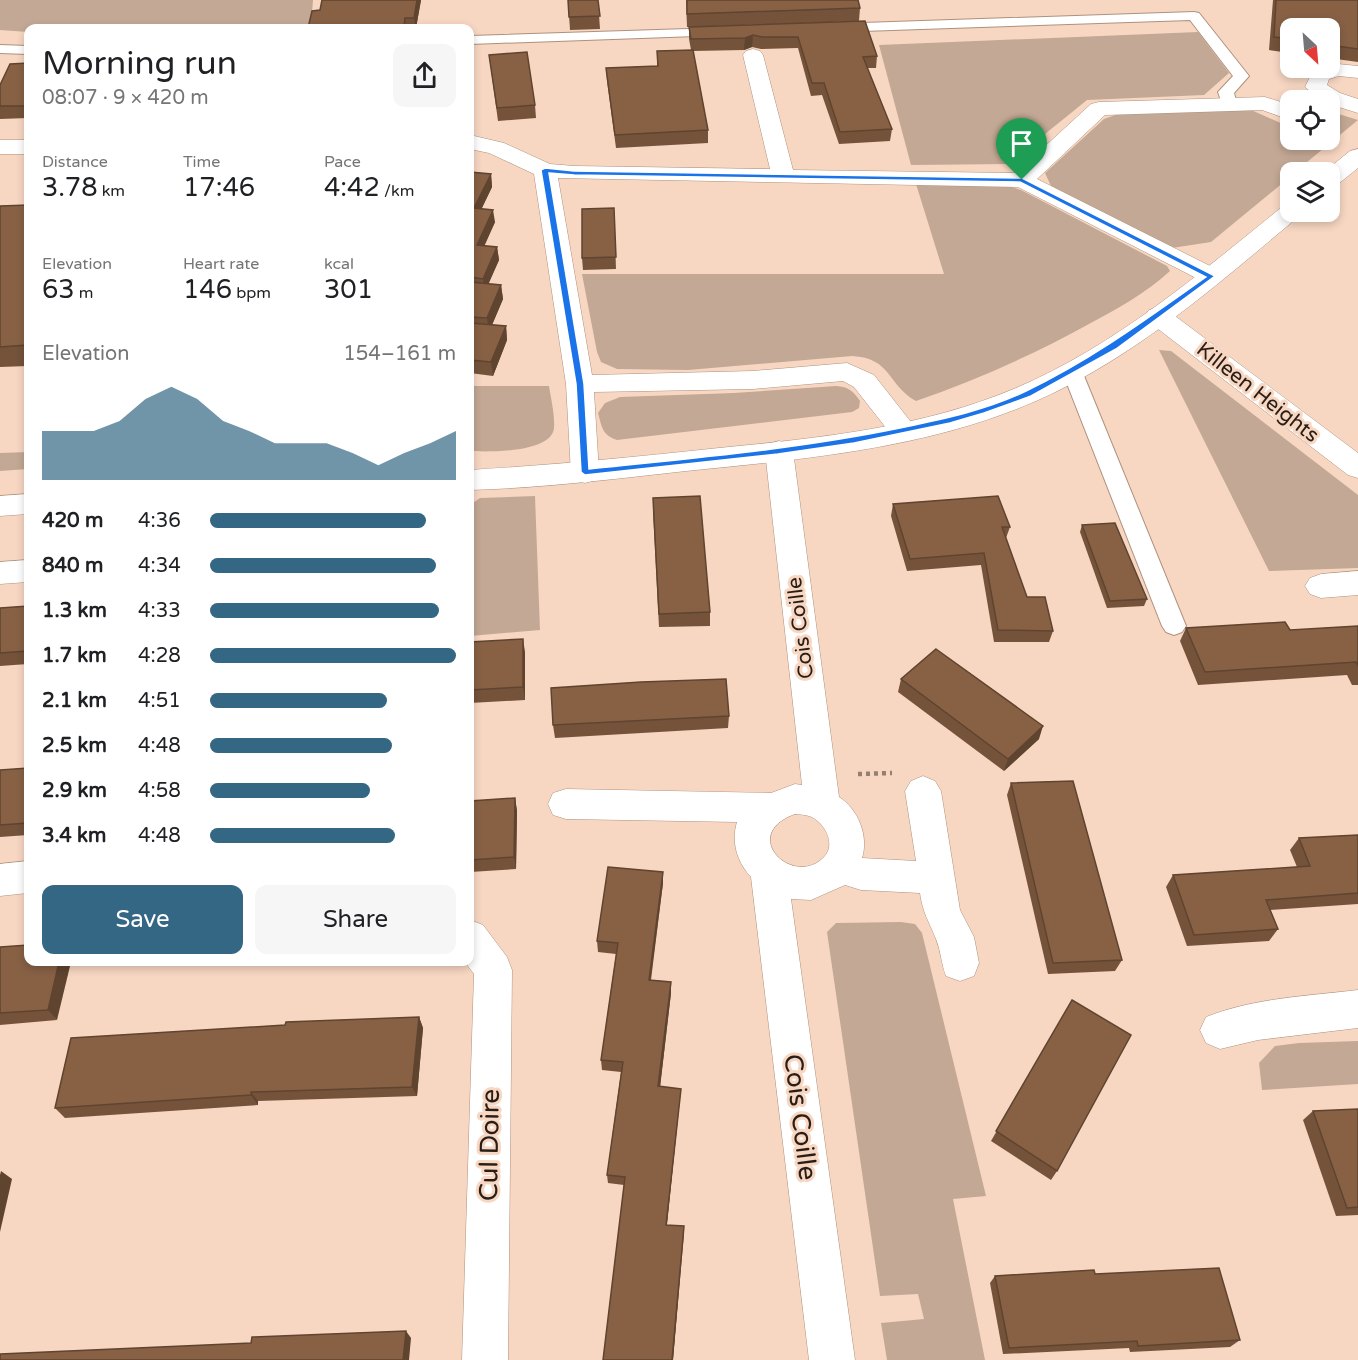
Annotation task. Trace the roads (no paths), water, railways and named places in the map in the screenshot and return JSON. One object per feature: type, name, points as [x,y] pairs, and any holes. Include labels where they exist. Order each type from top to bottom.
[{"type":"street","points":[[753,55],[783,176]]},
{"type":"street","points":[[1358,72],[1330,70],[1320,75],[1316,87],[1332,98],[1358,106]]},
{"type":"street","points":[[1022,180],[1099,109],[1265,103],[1280,109]]},
{"type":"street","points":[[474,143],[496,148],[545,170],[574,173],[1022,180],[1211,276]]},
{"type":"street","points":[[0,147],[24,147]]},
{"type":"street","points":[[1340,171],[1358,156]]},
{"type":"street","points":[[545,170],[580,384],[585,472]]},
{"type":"street","points":[[474,480],[585,472],[778,452],[904,431],[996,406],[1028,394],[1113,347],[1211,276],[1280,220]]},
{"type":"street","name":"Killeen Heights","points":[[1158,316],[1358,468]]},
{"type":"street","points":[[580,384],[753,380],[847,372],[864,381],[904,431]]},
{"type":"street","name":"Cois Coille","points":[[778,452],[820,790]]},
{"type":"street","points":[[0,506],[24,504]]},
{"type":"street","points":[[0,573],[24,571]]},
{"type":"street","points":[[1321,586],[1358,583]]},
{"type":"street","points":[[566,804],[769,807],[820,790],[844,827],[848,840],[846,854],[840,867],[829,876],[815,882],[799,884],[783,881],[770,874],[759,864],[752,852],[750,839],[752,826],[769,807]]},
{"type":"street","points":[[923,791],[942,913],[955,937],[960,963]]},
{"type":"street","points":[[840,867],[861,874],[936,878]]},
{"type":"street","name":"Cois Coille","points":[[770,874],[832,1360]]},
{"type":"street","points":[[0,880],[24,877]]},
{"type":"street","name":"Cul Doire","points":[[474,943],[493,970],[485,1360]]},
{"type":"street","points":[[1221,1030],[1258,1021],[1358,1009]]},
{"type":"lane","points":[[813,28],[1194,16],[1241,76],[1226,92],[1229,104]]},
{"type":"lane","points":[[474,40],[731,31]]},
{"type":"lane","points":[[0,49],[24,50]]},
{"type":"lane","points":[[1072,371],[1174,626]]}]
